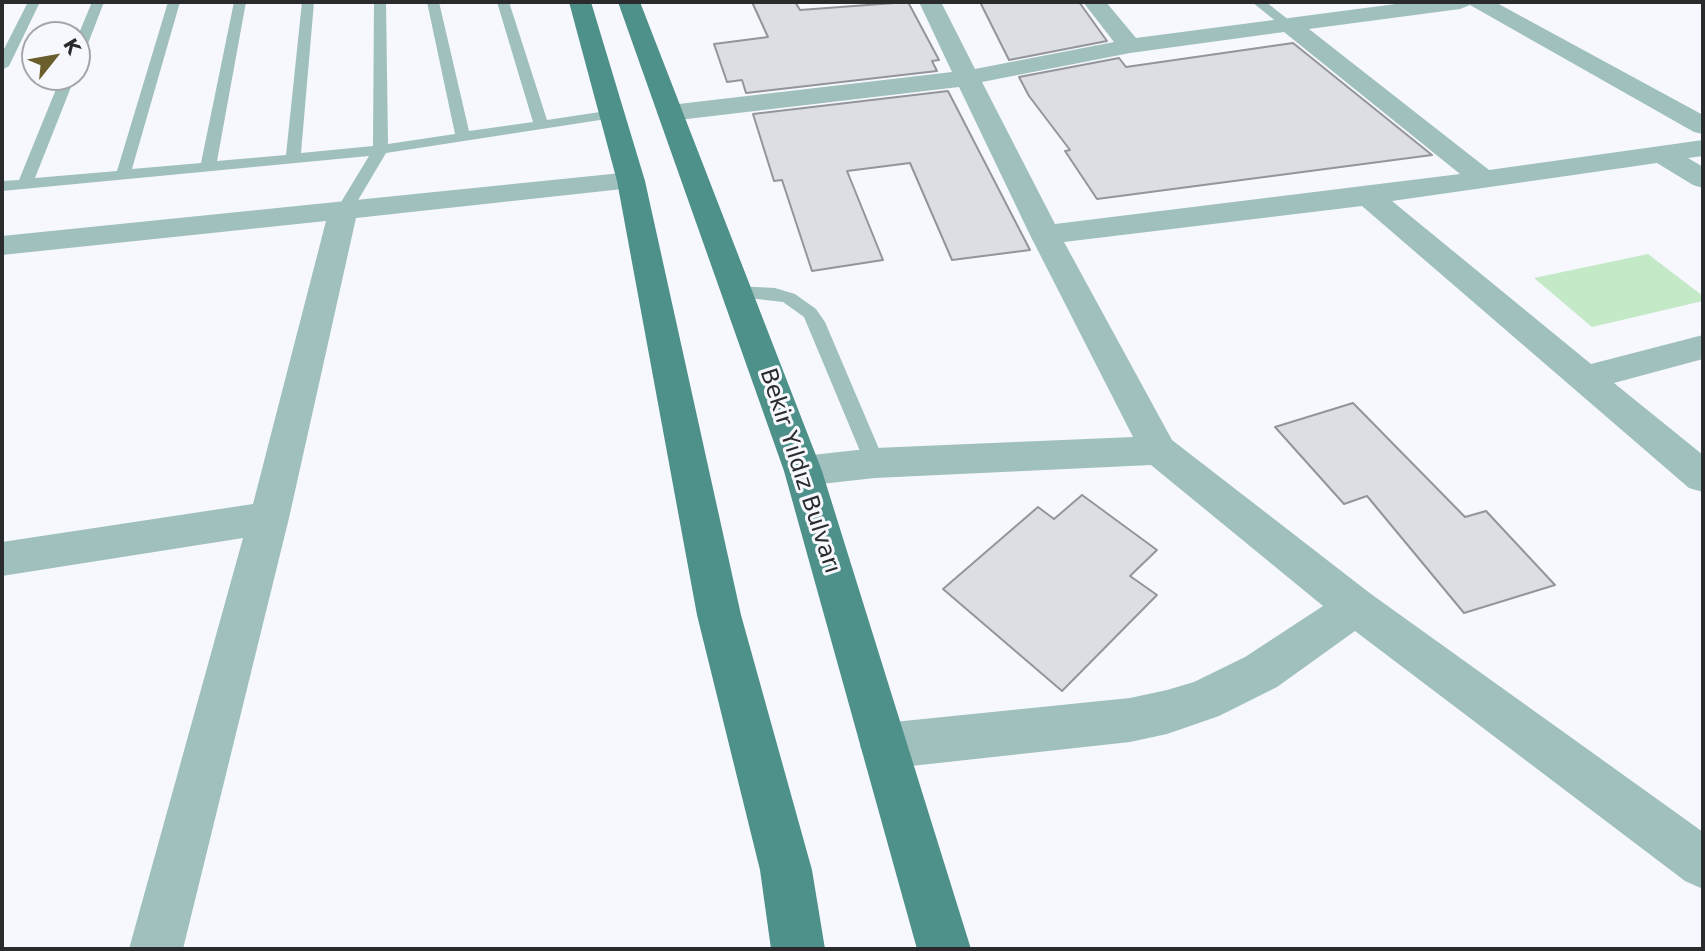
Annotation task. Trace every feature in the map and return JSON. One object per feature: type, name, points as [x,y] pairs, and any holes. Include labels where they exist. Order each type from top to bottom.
[{"type":"main road","points":[[580,2],[631,181],[719,615],[786,870],[799,949]]},
{"type":"main road","name":"Bekir Yıldız Bulvarı","points":[[629,2],[803,471],[944,949]]},
{"type":"street","points":[[930,2],[1045,235],[1159,450],[1356,607],[1699,854]]},
{"type":"street","points":[[1094,2],[1130,46]]},
{"type":"street","points":[[670,113],[967,78],[1130,46],[1461,2]]},
{"type":"street","points":[[1479,2],[1703,126]]},
{"type":"street","points":[[1288,24],[1483,179]]},
{"type":"street","points":[[1045,235],[1368,196],[1703,148]]},
{"type":"street","points":[[1662,155],[1703,179]]},
{"type":"street","points":[[2,245],[631,181]]},
{"type":"street","points":[[1368,196],[1703,477]]},
{"type":"street","points":[[156,949],[269,518],[343,212]]},
{"type":"street","points":[[1585,378],[1703,347]]},
{"type":"street","points":[[803,471],[875,463],[1159,450]]},
{"type":"street","points":[[2,559],[269,518]]},
{"type":"street","points":[[884,746],[1130,720],[1167,712],[1203,701],[1261,672],[1356,607]]},
{"type":"lane","points":[[2,66],[34,2]]},
{"type":"lane","points":[[90,21],[98,2]]},
{"type":"lane","points":[[123,175],[174,2]]},
{"type":"lane","points":[[208,167],[240,2]]},
{"type":"lane","points":[[293,159],[308,2]]},
{"type":"lane","points":[[343,212],[382,149],[380,2]]},
{"type":"lane","points":[[433,2],[463,137]]},
{"type":"lane","points":[[503,2],[541,125]]},
{"type":"lane","points":[[1258,2],[1288,24]]},
{"type":"lane","points":[[24,184],[62,91]]},
{"type":"lane","points":[[2,187],[382,149],[613,114]]},
{"type":"lane","points":[[737,292],[775,294],[789,298],[810,313],[875,463]]},
{"type":"green space","points":[[1648,254],[1703,296],[1703,301],[1592,327],[1534,278]]},
{"type":"building","points":[[752,2],[795,2],[800,10],[908,2],[939,60],[932,61],[937,71],[746,93],[742,80],[727,82],[714,44],[768,37]]},
{"type":"building","points":[[980,2],[1079,2],[1107,41],[1009,60]]},
{"type":"building","points":[[1293,43],[1432,155],[1097,199],[1065,151],[1070,150],[1029,96],[1019,77],[1119,58],[1126,67]]},
{"type":"building","points":[[948,91],[1030,250],[952,260],[910,163],[847,171],[883,260],[812,271],[782,180],[774,181],[753,114]]},
{"type":"building","points":[[1353,403],[1465,517],[1486,511],[1555,585],[1464,613],[1367,496],[1344,504],[1275,427]]},
{"type":"building","points":[[1082,495],[1157,550],[1130,576],[1157,595],[1062,691],[943,589],[1038,507],[1054,519]]}]
